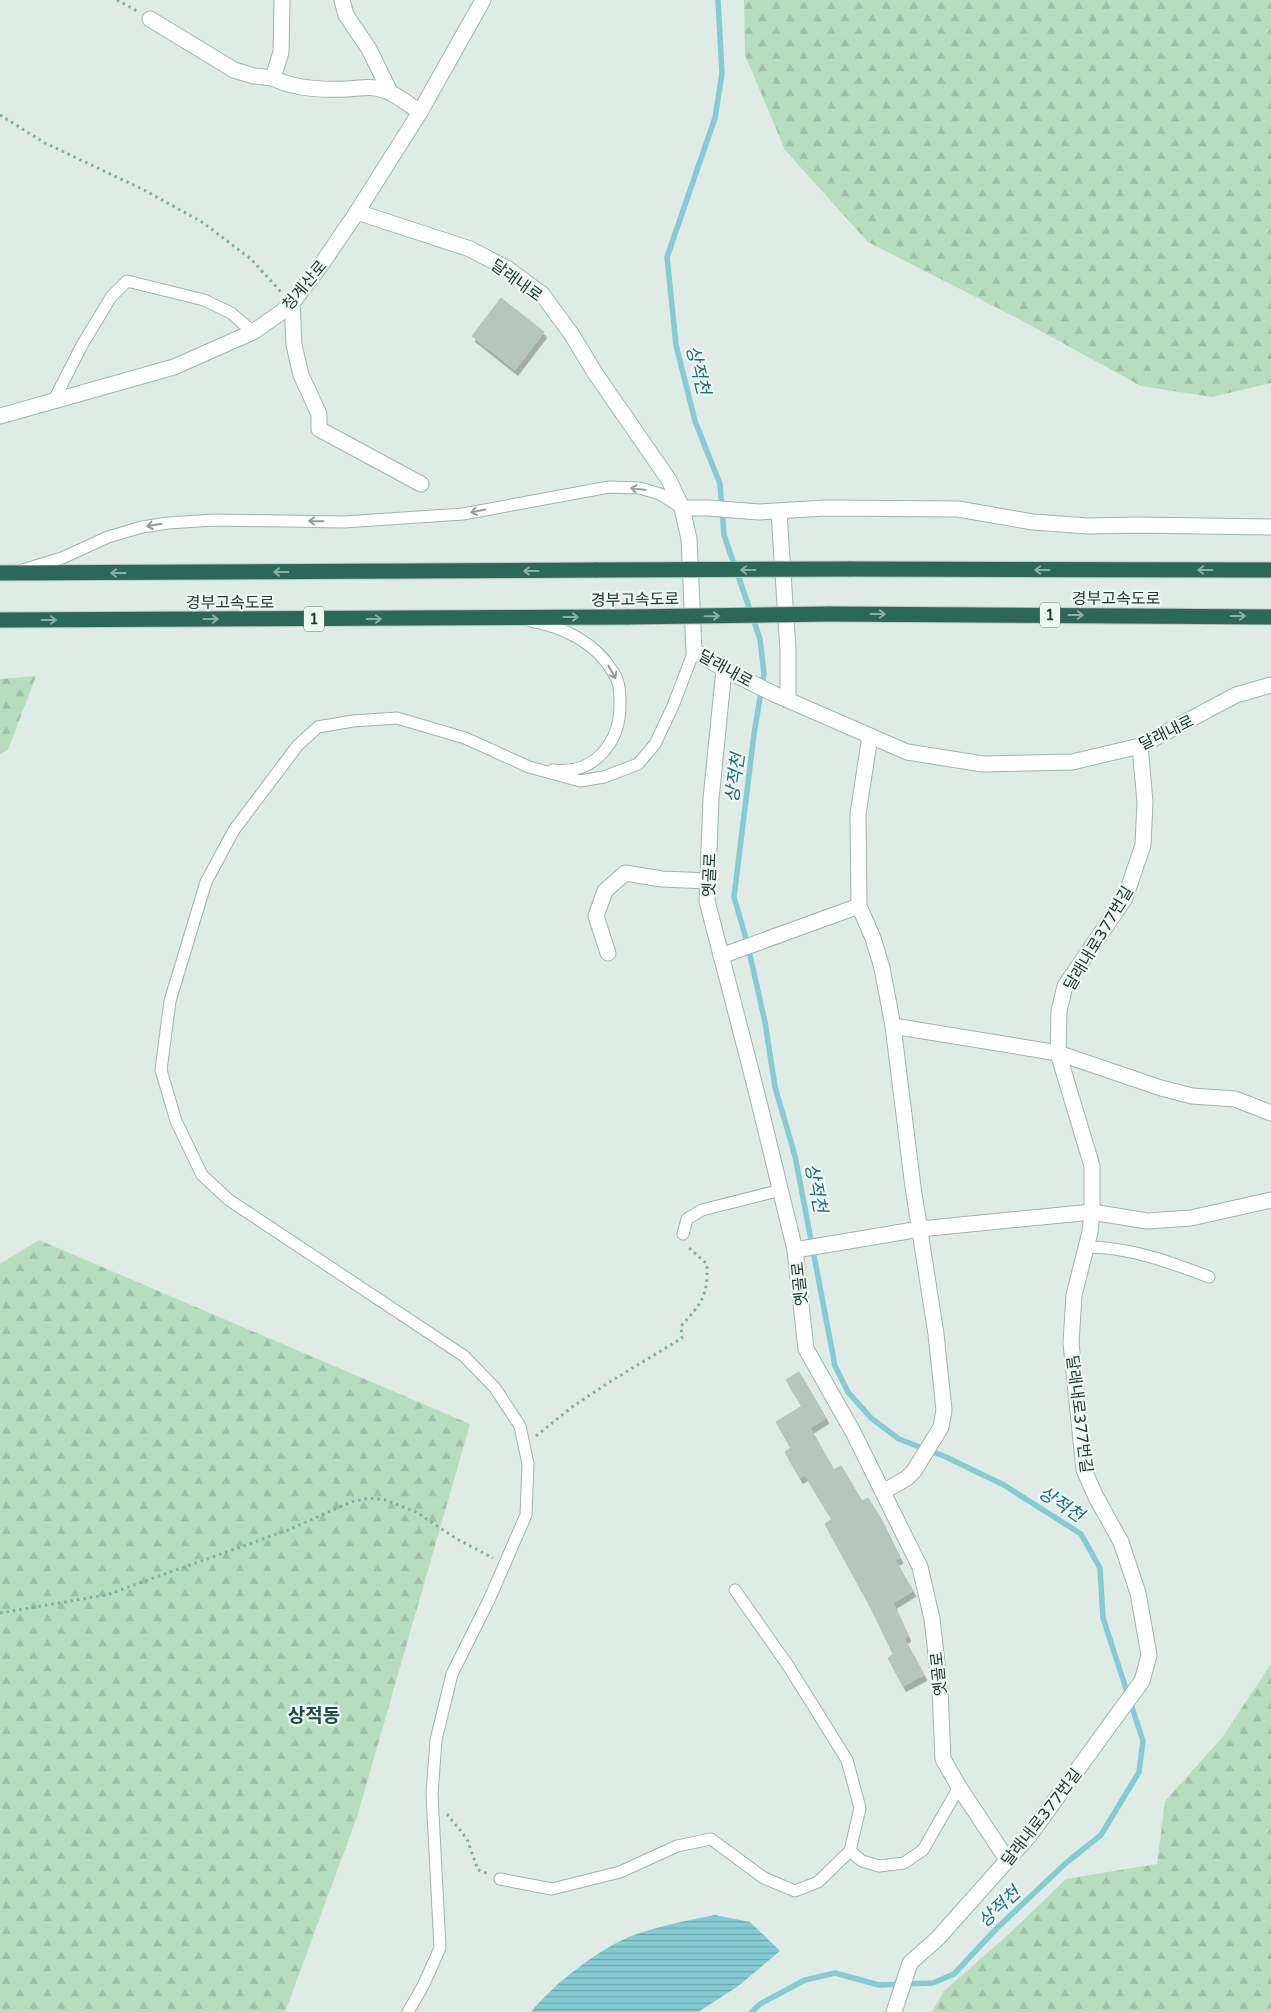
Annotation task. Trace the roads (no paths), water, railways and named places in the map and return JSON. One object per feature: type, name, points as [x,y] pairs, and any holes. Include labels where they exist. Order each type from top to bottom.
[{"type":"highway","name":"경부고속도로","points":[[5,573],[849,569],[1271,570]]},
{"type":"highway","name":"경부고속도로","points":[[0,620],[512,618],[829,614],[1271,616]]},
{"type":"street","points":[[273,78],[281,52],[282,0]]},
{"type":"street","points":[[342,0],[346,15],[369,49],[390,92]]},
{"type":"street","name":"청계산로","points":[[0,416],[174,367],[253,332],[292,302],[321,265],[357,212],[420,112],[483,0]]},
{"type":"street","points":[[150,19],[234,70],[254,76],[273,78],[284,84],[316,88],[348,89],[364,86],[390,92],[420,112]]},
{"type":"street","name":"달래내로","points":[[357,212],[470,249],[508,269],[542,294],[572,335],[595,373],[668,480],[682,508],[689,539],[694,651],[724,669],[781,697],[908,752],[983,764],[1072,762],[1140,746],[1236,695],[1271,686]]},
{"type":"street","points":[[292,302],[294,344],[301,376],[320,414],[319,429],[421,484]]},
{"type":"street","points":[[682,508],[759,512],[826,508],[958,509],[1033,522],[1088,526],[1271,527]]},
{"type":"street","points":[[780,512],[788,650],[781,697]]},
{"type":"street","name":"옛골로","points":[[724,669],[712,799],[707,901],[795,1250],[806,1349],[853,1432],[920,1567],[932,1619],[940,1690],[943,1759],[958,1787],[1008,1861]]},
{"type":"street","points":[[870,736],[858,814],[859,906],[873,938],[882,968],[893,1026],[943,1382],[944,1410],[943,1420],[938,1433],[912,1475],[883,1492]]},
{"type":"street","name":"달래내로377번길","points":[[895,2006],[910,1964],[938,1938],[1008,1861],[1034,1829],[1142,1681],[1149,1655],[1138,1593],[1121,1542],[1096,1498],[1084,1470],[1071,1343],[1074,1295],[1087,1247],[1092,1212],[1092,1166],[1058,1053],[1059,1012],[1065,986],[1125,898],[1142,845],[1145,802],[1140,746]]},
{"type":"street","points":[[608,953],[596,916],[606,891],[625,873],[662,879],[708,881]]},
{"type":"street","points":[[721,956],[859,906]]},
{"type":"street","points":[[893,1026],[1058,1053],[1161,1088],[1192,1096],[1235,1099],[1271,1113]]},
{"type":"street","points":[[795,1250],[920,1229],[1092,1212],[1147,1222],[1219,1213],[1271,1200]]},
{"type":"lane","points":[[53,402],[82,345],[111,296],[127,281],[204,300],[231,313],[253,332]]},
{"type":"lane","points":[[5,573],[62,558],[108,537],[142,527],[168,523],[214,520],[344,522],[463,514],[610,487],[640,488],[660,494],[682,508]]},
{"type":"lane","points":[[512,618],[538,622],[559,629],[587,643],[606,661],[614,673],[620,690],[619,725],[613,740],[596,760],[576,769],[557,771],[529,767]]},
{"type":"lane","points":[[408,2012],[423,1986],[440,1948],[432,1794],[436,1740],[452,1674],[489,1600],[526,1515],[528,1464],[520,1426],[495,1388],[464,1356],[229,1200],[202,1175],[176,1121],[161,1070],[170,1001],[206,882],[234,830],[298,745],[318,727],[353,721],[398,718],[465,738],[529,767],[580,781],[604,777],[638,764],[656,744],[694,651]]},
{"type":"lane","points":[[683,1234],[687,1219],[702,1210],[781,1190]]},
{"type":"lane","points":[[1087,1247],[1108,1247],[1143,1255],[1209,1277]]},
{"type":"lane","points":[[500,1879],[552,1889],[620,1872],[677,1846],[711,1839],[764,1878],[795,1891],[818,1882],[850,1851],[860,1808],[847,1760],[789,1667],[735,1590]]},
{"type":"lane","points":[[850,1851],[862,1861],[879,1866],[904,1863],[923,1850],[958,1787]]},
{"type":"water","points":[[715,1915],[750,1922],[780,1951],[737,1987],[698,2012],[531,2012],[564,1979],[607,1948],[634,1935],[684,1921]]},
{"type":"waterway","name":"상적천","points":[[718,0],[722,73],[715,118],[667,257],[676,345],[695,421],[720,484],[724,535],[760,639],[764,674],[754,734],[734,897],[747,942],[765,1022],[775,1087],[795,1156],[835,1366],[848,1392],[871,1418],[899,1439],[946,1457],[1004,1485],[1081,1534],[1100,1568],[1103,1618],[1143,1741],[1139,1772],[1101,1835],[1066,1863],[996,1929],[954,1974],[933,1983],[879,1985],[835,1973],[805,1980],[760,2004],[752,2012]]},
{"type":"district","name":"상적동","points":[[314,1715]]}]
